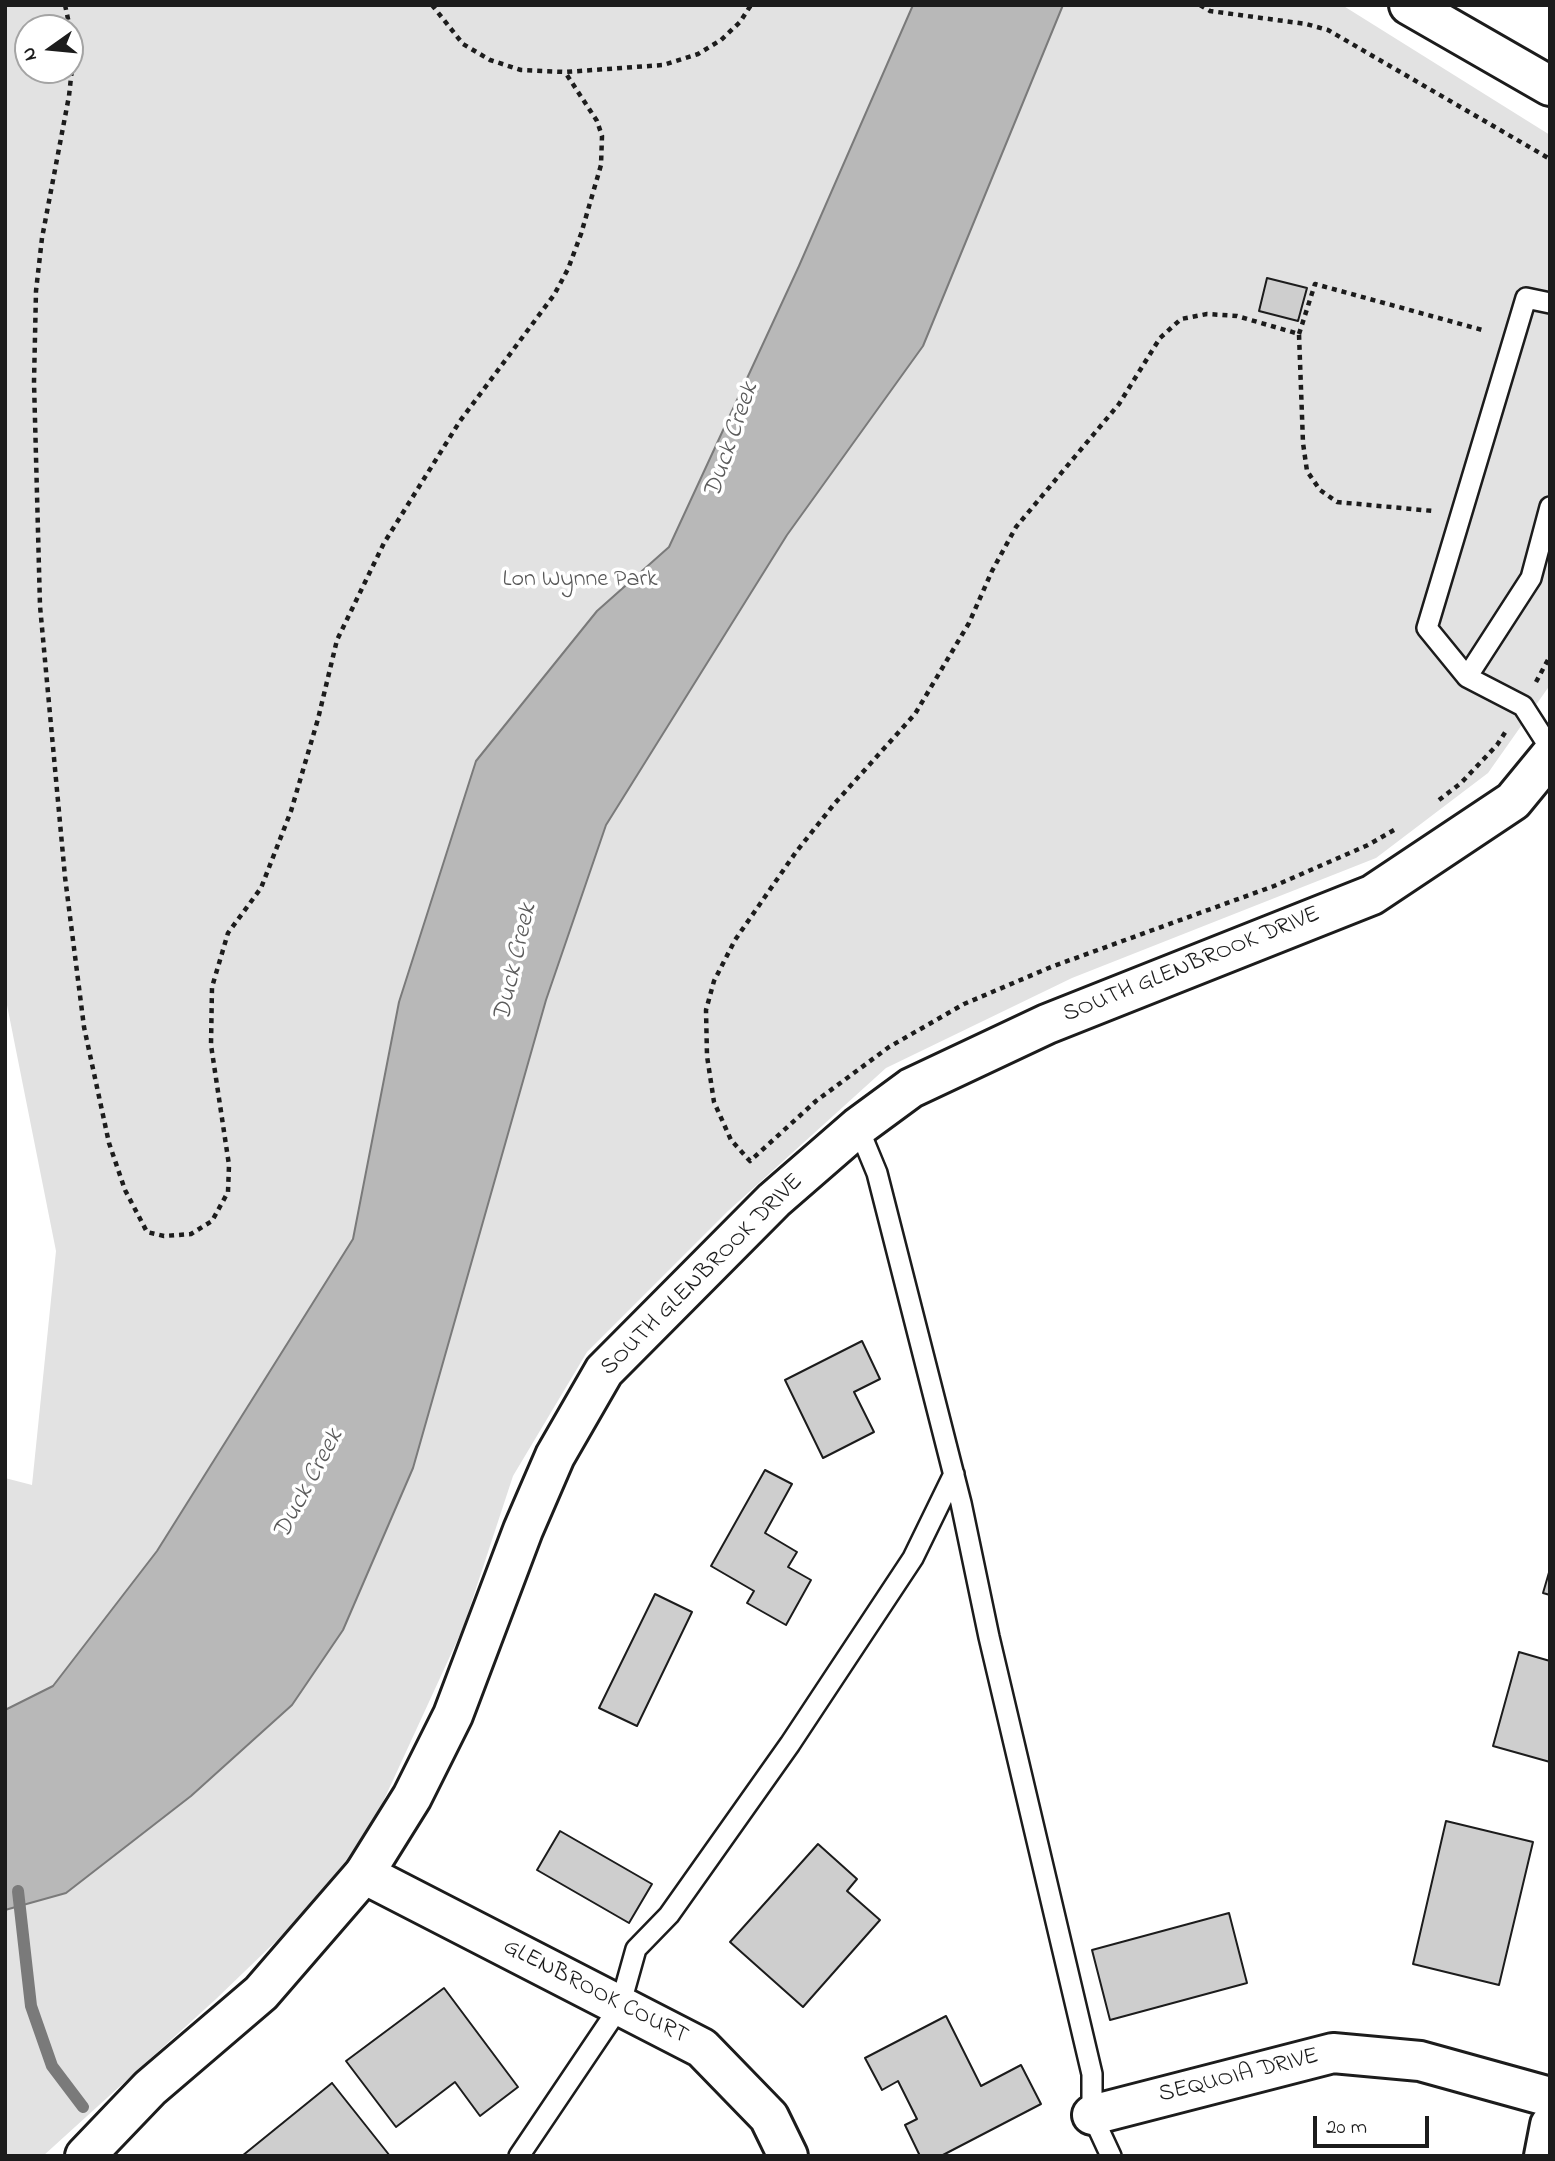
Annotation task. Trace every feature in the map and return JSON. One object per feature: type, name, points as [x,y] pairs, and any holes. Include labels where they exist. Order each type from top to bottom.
[{"type":"street","points":[[1409,5],[1550,86]]},
{"type":"street","name":"SOUTH GLENBROOK DRIVE","points":[[85,2156],[150,2088],[261,1993],[364,1874],[412,1797],[453,1714],[523,1530],[555,1456],[604,1371],[774,1200],[858,1127],[911,1088],[1047,1024],[1372,895],[1513,801],[1550,756]]},
{"type":"street","name":"GLENBROOK COURT","points":[[364,1874],[702,2048],[769,2117],[788,2156]]},
{"type":"street","name":"SEQUOIA DRIVE","points":[[1092,2115],[1333,2053],[1420,2061],[1550,2097]]},
{"type":"street","points":[[1544,2156],[1550,2125]]},
{"type":"lane","points":[[1550,303],[1527,298],[1427,628],[1467,677],[1524,706],[1550,748]]},
{"type":"lane","points":[[1467,677],[1531,579],[1550,507]]},
{"type":"lane","points":[[858,1127],[877,1173],[954,1474],[989,1637],[1091,2074],[1092,2115],[1111,2156]]},
{"type":"lane","points":[[519,2156],[620,2006],[636,1949],[669,1915],[790,1744],[913,1558],[954,1474]]},
{"type":"path","points":[[432,5],[463,44],[490,60],[521,70],[565,72],[663,65],[698,54],[721,40],[740,22],[751,5]]},
{"type":"path","points":[[1200,5],[1210,11],[1306,24],[1328,30],[1550,159]]},
{"type":"path","points":[[70,84],[42,238],[36,291],[34,382],[40,606],[65,877],[84,1027],[109,1143],[125,1190],[147,1232],[164,1236],[191,1234],[212,1221],[228,1192],[229,1165],[211,1045],[212,987],[228,933],[261,888],[291,811],[318,719],[337,640],[384,543],[460,421],[554,295],[568,269],[581,234],[601,165],[602,136],[597,121],[565,72]]},
{"type":"path","points":[[1462,515],[1337,502],[1320,490],[1307,471],[1303,443],[1299,334],[1315,284],[1514,339]]},
{"type":"path","points":[[1299,334],[1237,316],[1207,314],[1181,319],[1160,338],[1119,404],[1016,527],[992,571],[969,623],[915,714],[835,803],[796,852],[735,940],[714,981],[706,1010],[707,1056],[714,1102],[731,1140],[750,1161],[816,1101],[889,1047],[964,1004],[1051,967],[1274,886],[1368,845],[1398,827]]},
{"type":"path","points":[[1429,807],[1461,783],[1497,745],[1524,706],[1550,656]]},
{"type":"green space","name":"Lon Wynne Park","points":[[5,5],[1342,5],[1550,135],[1550,685],[1488,773],[1376,858],[1072,978],[886,1068],[728,1211],[587,1352],[513,1476],[463,1628],[353,1867],[216,1999],[43,2156],[5,2156],[5,1478],[32,1485],[56,1251],[5,995]]},
{"type":"water","name":"Duck Creek","points":[[913,5],[1063,5],[923,346],[787,535],[606,825],[546,1000],[413,1468],[343,1630],[292,1705],[191,1796],[66,1893],[5,1910],[5,1710],[53,1686],[157,1551],[353,1239],[399,1002],[476,761],[597,611],[669,547],[799,266]]},
{"type":"building","points":[[1267,278],[1307,288],[1298,321],[1259,311]]},
{"type":"building","points":[[862,1341],[880,1379],[854,1392],[874,1432],[823,1458],[785,1380]]},
{"type":"building","points":[[765,1470],[792,1484],[765,1533],[797,1552],[788,1567],[811,1580],[786,1625],[747,1603],[754,1591],[711,1566]]},
{"type":"building","points":[[1550,1569],[1550,1595],[1543,1593]]},
{"type":"building","points":[[655,1594],[692,1612],[637,1726],[599,1708]]},
{"type":"building","points":[[1519,1652],[1550,1661],[1550,1762],[1493,1746]]},
{"type":"building","points":[[1446,1821],[1533,1842],[1499,1985],[1413,1964]]},
{"type":"building","points":[[560,1831],[652,1884],[629,1923],[537,1870]]},
{"type":"building","points":[[818,1844],[857,1879],[847,1891],[880,1920],[803,2007],[730,1942]]},
{"type":"building","points":[[1229,1913],[1247,1983],[1110,2020],[1092,1950]]},
{"type":"building","points":[[444,1988],[518,2087],[480,2116],[455,2082],[396,2127],[346,2061]]},
{"type":"building","points":[[946,2016],[981,2086],[1021,2065],[1041,2104],[941,2156],[920,2156],[905,2125],[917,2119],[898,2081],[882,2090],[865,2058]]},
{"type":"building","points":[[332,2083],[390,2156],[242,2156]]},
{"type":"waterway","points":[[18,1891],[31,2006],[52,2066],[83,2107]]}]
